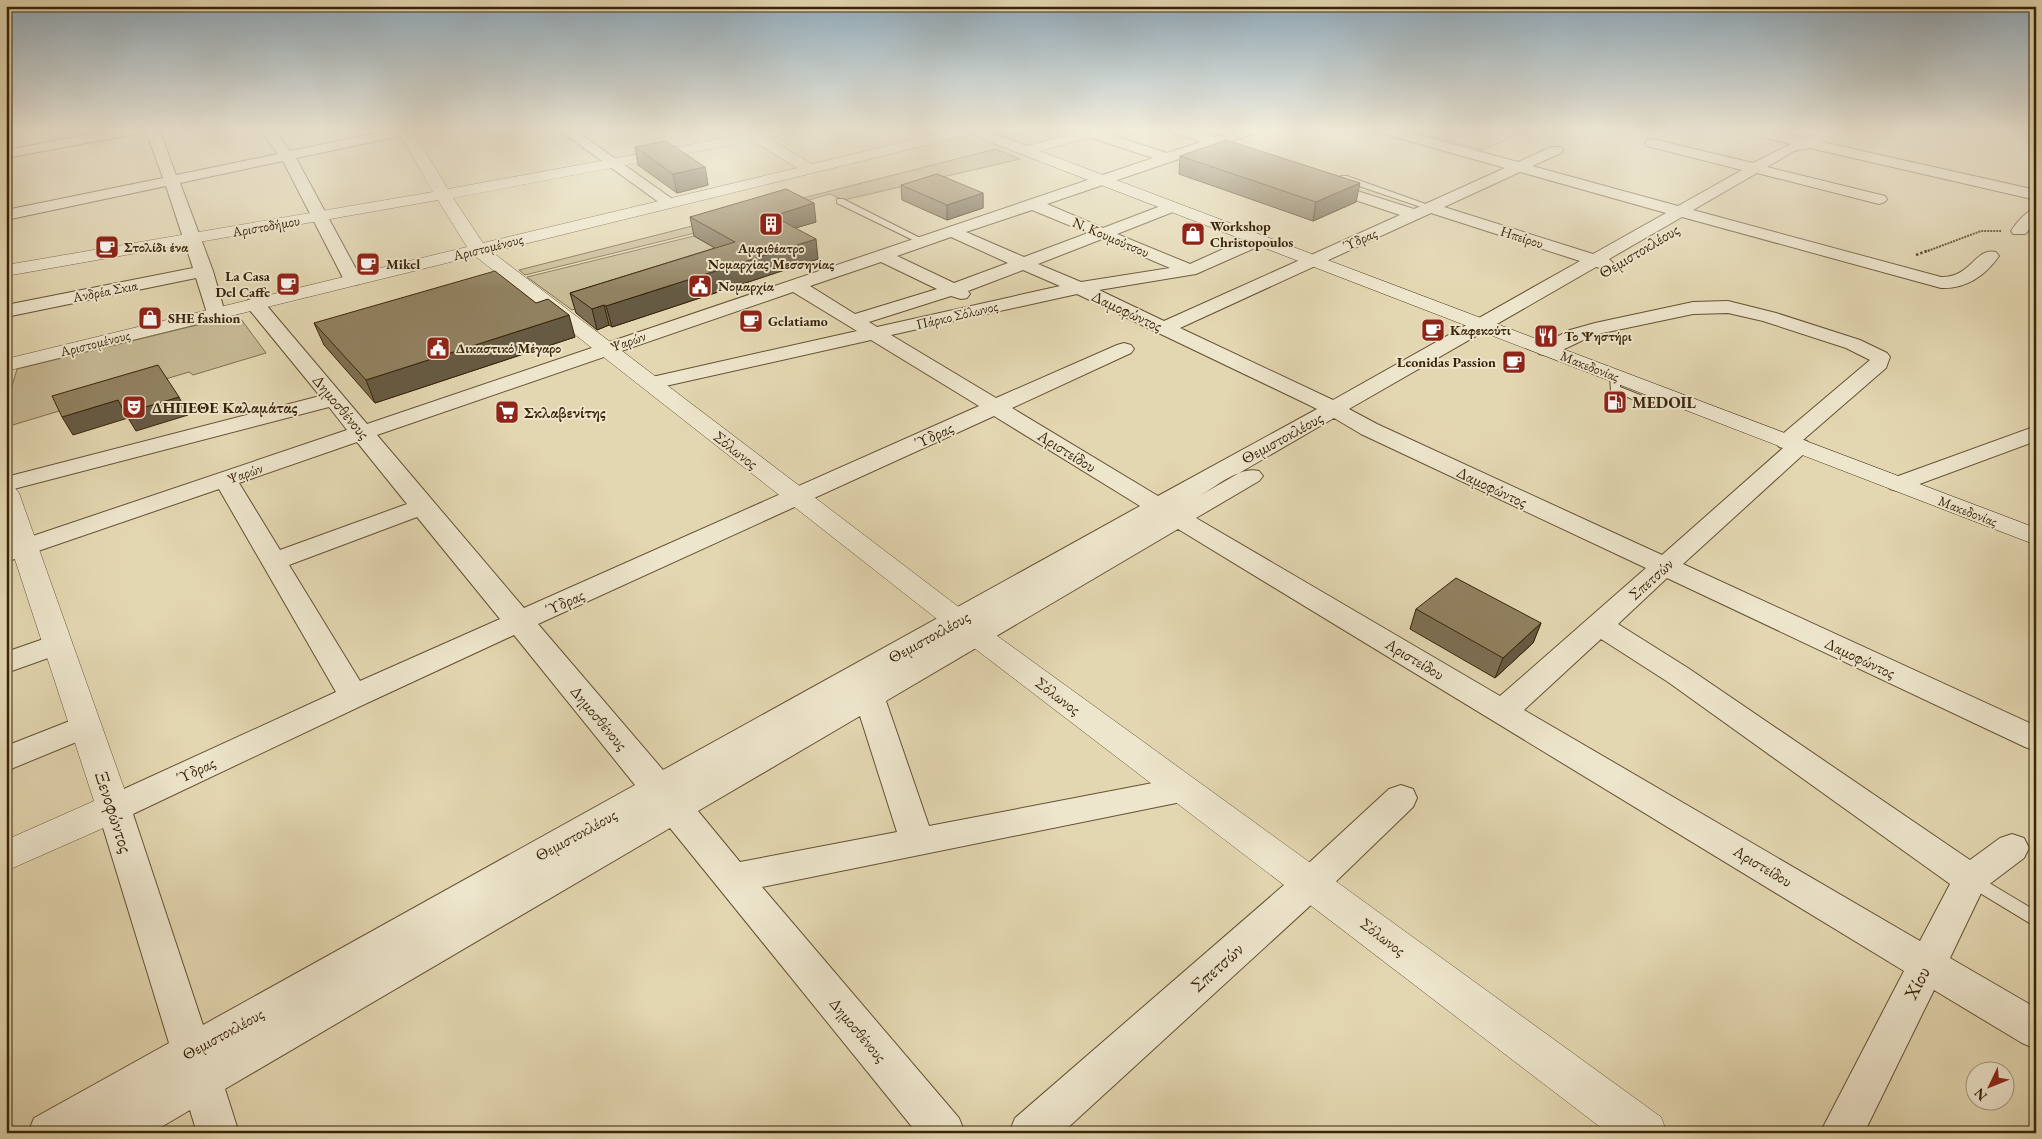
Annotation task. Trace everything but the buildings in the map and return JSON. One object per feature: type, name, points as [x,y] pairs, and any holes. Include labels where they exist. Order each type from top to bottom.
[{"type":"street","points":[[6,215],[156,183]]},
{"type":"street","points":[[172,183],[194,239],[216,313]]},
{"type":"street","points":[[301,183],[353,280]]},
{"type":"street","name":"Σόλωνος","points":[[436,183],[478,249],[967,628],[1645,1133]]},
{"type":"street","name":"Αριστοδήμου","points":[[6,271],[508,183]]},
{"type":"street","points":[[642,183],[670,203]]},
{"type":"street","name":"Αριστομένους","points":[[6,364],[752,183]]},
{"type":"street","name":"Ψαρών","points":[[16,550],[1093,183]]},
{"type":"street","name":"Μακεδονίας","points":[[1110,183],[2036,537]]},
{"type":"street","points":[[1321,183],[1414,214]]},
{"type":"street","name":"Ύδρας","points":[[1164,328],[1482,183]]},
{"type":"street","points":[[1576,183],[1930,281],[1956,284],[1990,256]]},
{"type":"street","name":"Θεμιστοκλέους","points":[[1491,329],[1594,260],[1729,183]]},
{"type":"street","name":"Θεμιστοκλέους","points":[[49,1133],[196,1066],[1491,329],[1613,266],[1755,183]]},
{"type":"street","points":[[1814,183],[1879,199]]},
{"type":"street","points":[[1984,183],[2036,195]]},
{"type":"street","name":"Ν. Κουμούτσου","points":[[1032,204],[1190,270]]},
{"type":"street","points":[[865,326],[1172,206]]},
{"type":"street","name":"Ηπείρου","points":[[1430,207],[1613,266]]},
{"type":"street","points":[[2018,231],[2036,213]]},
{"type":"street","name":"Δαμοφώντος","points":[[950,231],[1079,288],[1664,567],[2036,740]]},
{"type":"street","name":"Πάρκο Σόλωνος","points":[[652,383],[865,326],[989,307],[1079,288],[1190,270],[1258,240]]},
{"type":"street","points":[[881,255],[989,307]]},
{"type":"street","name":"Ανδρέα Σκια","points":[[6,311],[204,271]]},
{"type":"street","name":"Αριστείδου","points":[[795,285],[865,326],[1168,513],[2036,1030]]},
{"type":"street","name":"Δημοσθένους","points":[[255,304],[944,1133]]},
{"type":"street","name":"Σπετσών","points":[[1503,711],[1664,567],[1880,364],[1880,357],[1844,341],[1768,317],[1728,307],[1693,308],[1595,329],[1577,334],[1546,350]]},
{"type":"street","name":"Ύδρας","points":[[6,856],[114,808],[354,696],[520,623],[1124,349]]},
{"type":"street","points":[[6,484],[334,399]]},
{"type":"street","points":[[1898,484],[2036,433]]},
{"type":"street","points":[[225,480],[354,696]]},
{"type":"street","name":"Ξενοφώντος","points":[[6,493],[16,550],[58,644],[114,808],[218,1133]]},
{"type":"street","points":[[274,562],[423,506]]},
{"type":"street","points":[[1598,626],[1678,675],[1970,879]]},
{"type":"street","name":"Θεμιστοκλέους","points":[[666,799],[868,696],[967,628]]},
{"type":"street","points":[[6,663],[58,644]]},
{"type":"street","points":[[868,696],[917,841]]},
{"type":"street","points":[[6,759],[85,726]]},
{"type":"street","points":[[732,878],[1184,790]]},
{"type":"street","name":"Σπετσών","points":[[1030,1133],[1311,883],[1401,798]]},
{"type":"street","name":"Χίου","points":[[1840,1133],[1970,879],[2012,848]]},
{"type":"street","name":"Θεμιστοκλέους","points":[[110,1133],[196,1066]]},
{"type":"lane","points":[[1359,183],[1430,207]]},
{"type":"lane","points":[[840,201],[922,241]]},
{"type":"lane","points":[[1970,879],[2036,920]]},
{"type":"path","points":[[1881,268],[1891,262],[1931,251],[1981,231],[2018,231]]},
{"type":"shaded area","points":[[861,183],[916,183],[844,200],[830,194],[691,234],[525,275],[519,270]]},
{"type":"shaded area","points":[[694,236],[734,259],[572,310],[527,277]]},
{"type":"shaded area","points":[[238,315],[266,353],[193,375],[189,372],[6,427],[6,407],[17,369]]},
{"type":"place","name":"Αμφιθέατρο Νομαρχίας Μεσσηνίας","points":[[771,224]]},
{"type":"place","name":"Workshop Christopoulos","points":[[1193,234]]},
{"type":"place","name":"Στολίδι ένα","points":[[107,247]]},
{"type":"place","name":"Mikel","points":[[368,264]]},
{"type":"place","name":"La Casa Del Caffe","points":[[288,284]]},
{"type":"place","name":"Νομαρχία","points":[[700,286]]},
{"type":"place","name":"SHE fashion","points":[[150,318]]},
{"type":"place","name":"Gelatiamo","points":[[751,321]]},
{"type":"place","name":"Καφεκούτι","points":[[1433,330]]},
{"type":"place","name":"Το Ψηστήρι","points":[[1546,336]]},
{"type":"place","name":"Δικαστικό Μέγαρο","points":[[438,348]]},
{"type":"place","name":"Leonidas Passion","points":[[1514,362]]},
{"type":"place","name":"MEDOIL","points":[[1615,402]]},
{"type":"place","name":"ΔΗΠΕΘΕ Καλαμάτας","points":[[134,407]]},
{"type":"place","name":"Σκλαβενίτης","points":[[507,412]]}]
